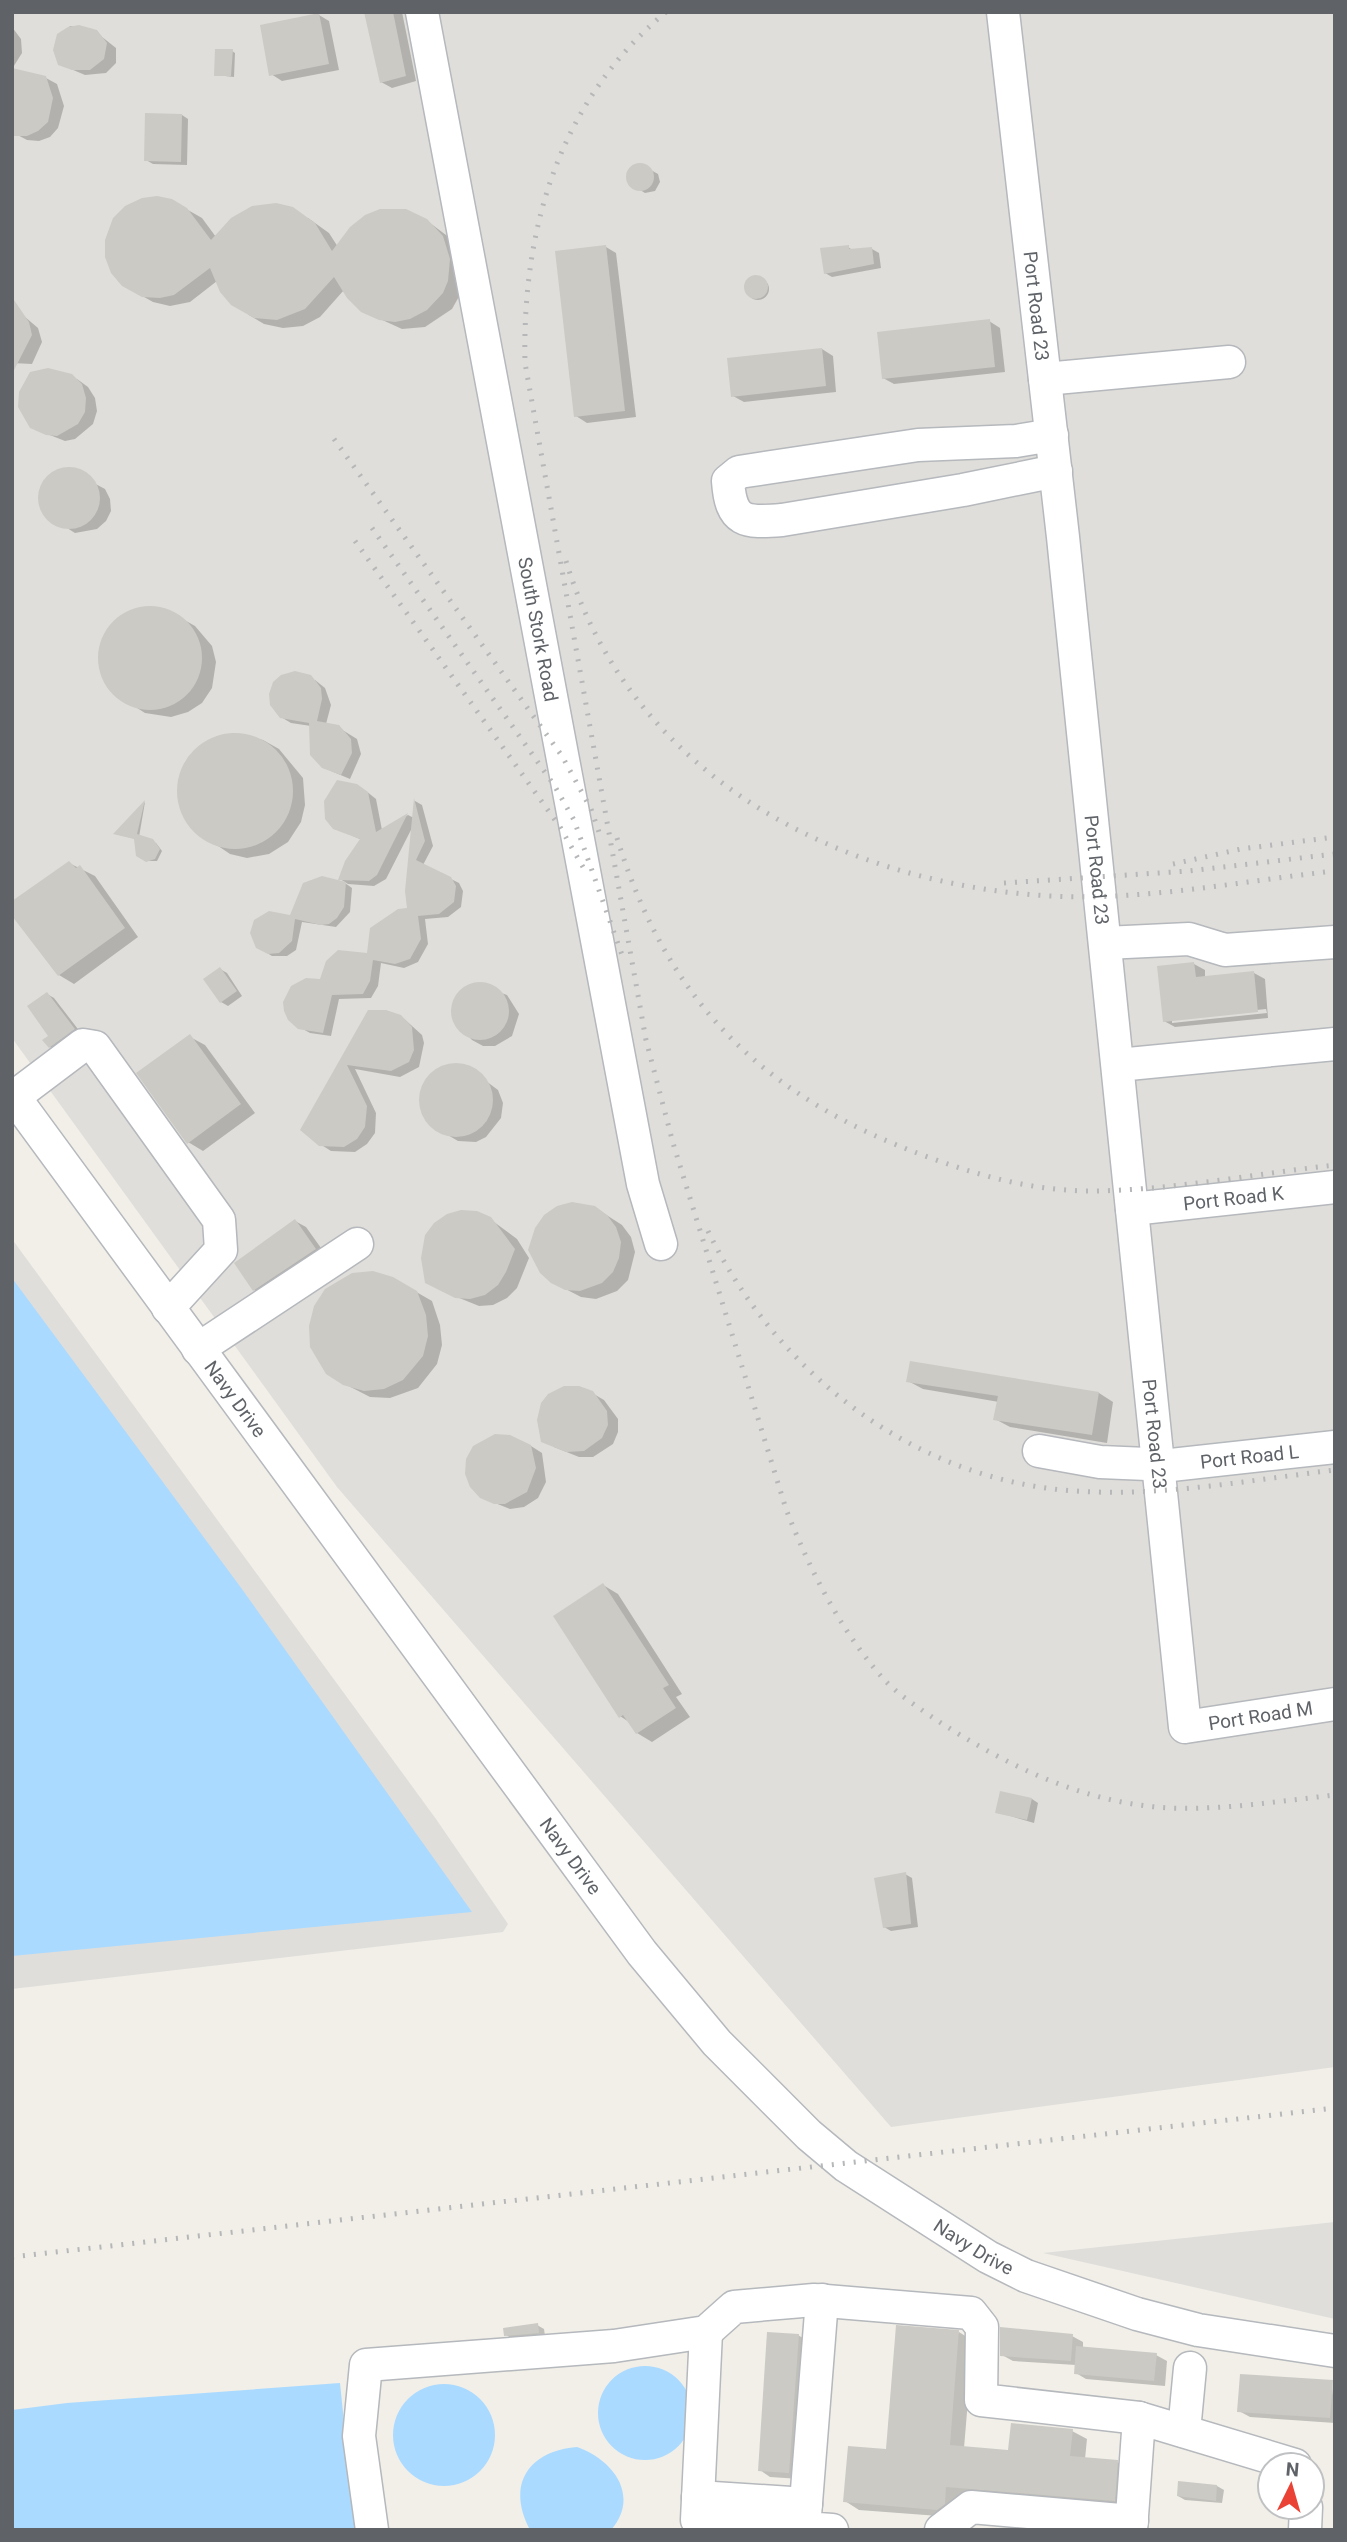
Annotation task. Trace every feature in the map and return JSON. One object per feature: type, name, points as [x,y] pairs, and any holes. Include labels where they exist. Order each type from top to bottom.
[{"type":"street","name":"South Stork Road","points":[[422,12],[640,1170],[650,1216],[661,1244]]},
{"type":"street","name":"Port Road 23","points":[[1003,12],[1056,471],[1185,1727]]},
{"type":"street","points":[[1045,379],[1229,362]]},
{"type":"street","points":[[1052,435],[1016,441],[918,444],[738,472],[728,481],[730,503],[740,518],[756,522],[782,520],[963,490],[1056,471]]},
{"type":"street","points":[[1105,943],[1189,939],[1225,950],[1335,942]]},
{"type":"street","points":[[1118,1065],[1335,1044]]},
{"type":"street","points":[[13,1095],[83,1045],[95,1047],[219,1220],[221,1250],[168,1308]]},
{"type":"street","name":"Navy Drive","points":[[13,1095],[642,1953],[717,2043],[809,2136],[846,2166],[898,2201],[988,2258],[1026,2276],[1126,2311],[1198,2330],[1335,2351]]},
{"type":"street","name":"Port Road K","points":[[1132,1209],[1335,1187]]},
{"type":"street","points":[[198,1349],[357,1244]]},
{"type":"street","name":"Port Road L","points":[[1039,1451],[1100,1462],[1159,1465],[1335,1447]]},
{"type":"street","name":"Port Road M","points":[[1185,1727],[1335,1704]]},
{"type":"street","points":[[706,2332],[697,2520],[814,2521],[822,2300]]},
{"type":"street","points":[[372,2530],[359,2436],[366,2365],[614,2346],[706,2332],[734,2307],[822,2300],[971,2313],[982,2327],[981,2400],[1139,2418],[1256,2453]]},
{"type":"street","points":[[1184,2431],[1190,2368]]},
{"type":"street","points":[[941,2530],[971,2507],[1131,2525],[1139,2418]]},
{"type":"shaded area","points":[[12,12],[1335,12],[1335,2067],[891,2127],[337,1487],[12,1038]]},
{"type":"shaded area","points":[[12,1239],[436,1819],[508,1924],[503,1932],[12,1989]]},
{"type":"shaded area","points":[[1335,2222],[1335,2319],[1043,2253]]},
{"type":"water","points":[[12,1278],[239,1585],[472,1912],[12,1956]]},
{"type":"water","points":[[645,2366],[663,2370],[678,2380],[688,2395],[692,2413],[688,2431],[678,2446],[663,2456],[645,2460],[627,2456],[612,2446],[602,2431],[598,2413],[602,2395],[612,2380],[627,2370]]},
{"type":"water","points":[[340,2383],[355,2530],[12,2530],[12,2410],[67,2403]]},
{"type":"water","points":[[444,2384],[464,2388],[480,2399],[491,2415],[495,2435],[491,2455],[480,2471],[464,2482],[444,2486],[424,2482],[408,2471],[397,2455],[393,2435],[397,2415],[408,2399],[424,2388]]},
{"type":"water","points":[[577,2447],[601,2460],[618,2480],[623,2492],[620,2517],[611,2530],[530,2530],[520,2499],[521,2485],[526,2473],[546,2455]]},
{"type":"building","points":[[364,12],[393,12],[406,76],[380,83]]},
{"type":"building","points":[[319,13],[329,64],[269,76],[260,25]]},
{"type":"building","points":[[79,25],[97,30],[107,43],[104,59],[90,70],[72,70],[58,65],[53,50],[57,34],[68,27]]},
{"type":"building","points":[[215,49],[233,49],[231,76],[214,76]]},
{"type":"building","points":[[12,68],[46,76],[53,98],[48,122],[27,136],[12,136]]},
{"type":"building","points":[[145,113],[182,114],[181,162],[144,161]]},
{"type":"building","points":[[640,163],[650,167],[654,177],[650,187],[640,191],[630,187],[626,177],[630,167]]},
{"type":"building","points":[[157,196],[172,199],[187,208],[211,240],[231,218],[252,206],[276,203],[293,207],[315,223],[332,251],[350,227],[365,215],[380,209],[406,209],[427,219],[443,236],[450,259],[448,281],[443,293],[427,310],[410,319],[395,322],[379,320],[361,312],[347,298],[334,277],[305,309],[277,320],[254,318],[231,305],[220,292],[210,268],[174,295],[160,298],[142,297],[122,286],[111,273],[105,257],[105,240],[113,218],[125,206],[142,198]]},
{"type":"building","points":[[606,245],[625,411],[574,417],[555,251]]},
{"type":"building","points":[[849,245],[849,249],[872,247],[874,264],[824,274],[820,248]]},
{"type":"building","points":[[756,275],[767,282],[768,287],[761,298],[756,299],[745,292],[744,287],[751,276]]},
{"type":"building","points":[[12,297],[29,322],[32,335],[12,374]]},
{"type":"building","points":[[990,319],[995,367],[882,379],[877,332]]},
{"type":"building","points":[[822,348],[826,386],[731,397],[727,358]]},
{"type":"building","points":[[48,368],[72,374],[82,384],[86,398],[85,412],[78,424],[57,436],[46,435],[30,428],[18,407],[19,392],[30,372]]},
{"type":"building","points":[[69,467],[91,476],[100,498],[91,520],[69,529],[47,520],[38,498],[47,476]]},
{"type":"building","points":[[150,606],[170,610],[187,621],[198,638],[202,658],[198,678],[187,695],[170,706],[150,710],[130,706],[113,695],[102,678],[98,658],[102,638],[113,621],[130,610]]},
{"type":"building","points":[[295,671],[311,675],[321,688],[322,699],[317,721],[339,725],[351,739],[352,753],[341,775],[322,768],[310,755],[309,723],[280,718],[270,705],[269,694],[273,682],[281,675]]},
{"type":"building","points":[[235,733],[257,738],[276,750],[288,769],[293,791],[288,813],[276,832],[257,844],[235,849],[213,844],[194,832],[182,813],[177,791],[182,769],[194,750],[213,738]]},
{"type":"building","points":[[337,780],[357,784],[368,792],[376,832],[408,813],[377,875],[369,881],[338,880],[345,861],[360,839],[333,829],[325,819],[324,801]]},
{"type":"building","points":[[414,798],[425,841],[416,860],[451,877],[456,886],[454,902],[439,914],[418,916],[421,939],[410,959],[395,964],[373,960],[370,981],[363,994],[332,995],[323,1033],[298,1029],[288,1020],[284,1011],[283,1002],[291,986],[306,978],[320,979],[326,961],[338,950],[367,953],[370,928],[398,909],[407,908],[405,891]]},
{"type":"building","points":[[145,800],[137,834],[153,839],[160,849],[155,859],[146,862],[136,856],[134,839],[113,834]]},
{"type":"building","points":[[69,861],[76,868],[80,865],[125,928],[58,976],[12,916],[12,901]]},
{"type":"building","points":[[322,876],[346,882],[344,907],[337,918],[329,924],[321,925],[295,919],[292,941],[279,953],[268,954],[256,948],[250,933],[254,920],[269,911],[290,915],[303,883]]},
{"type":"building","points":[[1194,962],[1196,977],[1254,971],[1258,1012],[1163,1022],[1157,966]]},
{"type":"building","points":[[220,967],[237,991],[220,1003],[203,979]]},
{"type":"building","points":[[474,982],[486,982],[501,990],[509,1005],[509,1017],[501,1032],[486,1040],[474,1040],[459,1032],[451,1017],[451,1005],[459,990]]},
{"type":"building","points":[[47,992],[75,1029],[49,1048],[42,1040],[48,1036],[27,1006]]},
{"type":"building","points":[[368,1010],[386,1010],[401,1015],[412,1027],[414,1050],[409,1062],[391,1071],[347,1065],[367,1106],[365,1127],[357,1139],[344,1147],[319,1146],[300,1130]]},
{"type":"building","points":[[190,1034],[241,1104],[187,1144],[136,1073]]},
{"type":"building","points":[[456,1063],[470,1066],[482,1074],[490,1086],[493,1100],[490,1114],[482,1126],[470,1134],[456,1137],[442,1134],[430,1126],[422,1114],[419,1100],[422,1086],[430,1074],[442,1066]]},
{"type":"building","points":[[572,1202],[595,1206],[607,1215],[616,1227],[621,1242],[619,1258],[613,1272],[602,1283],[580,1291],[565,1290],[551,1283],[540,1273],[528,1250],[535,1228],[544,1215],[557,1206]]},
{"type":"building","points":[[461,1210],[477,1211],[491,1217],[515,1249],[498,1285],[485,1295],[470,1299],[455,1298],[425,1283],[421,1258],[425,1235],[434,1223],[447,1214]]},
{"type":"building","points":[[295,1219],[316,1249],[253,1291],[234,1263]]},
{"type":"building","points":[[373,1271],[393,1277],[417,1291],[426,1315],[428,1336],[423,1356],[403,1380],[384,1389],[364,1391],[343,1385],[326,1374],[310,1347],[309,1326],[314,1306],[325,1289],[352,1273]]},
{"type":"building","points":[[910,1361],[1099,1392],[1092,1435],[993,1420],[998,1396],[906,1382]]},
{"type":"building","points":[[564,1386],[579,1386],[593,1391],[607,1411],[608,1425],[602,1438],[584,1451],[566,1452],[541,1442],[537,1420],[541,1403],[548,1394]]},
{"type":"building","points":[[495,1434],[510,1435],[531,1445],[536,1468],[527,1492],[505,1504],[494,1504],[480,1498],[470,1487],[465,1474],[466,1459],[473,1446]]},
{"type":"building","points":[[603,1583],[669,1685],[663,1688],[676,1708],[636,1734],[623,1715],[619,1718],[553,1616]]},
{"type":"building","points":[[1000,1791],[1032,1798],[1027,1820],[995,1813]]},
{"type":"building","points":[[906,1872],[911,1924],[883,1928],[874,1878]]},
{"type":"building","points":[[538,2323],[539,2333],[504,2336],[503,2328]]},
{"type":"building","points":[[896,2325],[959,2330],[950,2445],[1008,2450],[1011,2423],[1073,2429],[1070,2456],[1118,2460],[1115,2501],[946,2487],[945,2504],[937,2510],[843,2502],[848,2446],[886,2449]]},
{"type":"building","points":[[1000,2327],[1073,2334],[1071,2361],[1000,2356]]},
{"type":"building","points":[[767,2332],[799,2334],[789,2473],[758,2471]]},
{"type":"building","points":[[1076,2346],[1157,2353],[1154,2381],[1074,2374]]},
{"type":"building","points":[[1240,2374],[1333,2380],[1330,2418],[1237,2412]]},
{"type":"building","points":[[1178,2481],[1217,2485],[1216,2501],[1177,2496]]},
{"type":"railway","points":[[666,12],[629,47],[598,86],[574,127],[554,171],[540,217],[531,264],[525,363],[646,1040],[673,1143],[786,1509],[826,1596],[851,1637],[880,1675],[915,1705],[992,1753],[1078,1791],[1139,1805],[1211,1808],[1335,1795]]},
{"type":"railway","points":[[334,439],[562,756],[591,809],[600,835]]},
{"type":"railway","points":[[372,528],[554,785],[574,820],[622,955]]},
{"type":"railway","points":[[355,541],[560,827],[587,874]]},
{"type":"railway","points":[[566,561],[597,637],[639,702],[692,758],[753,805],[822,841],[895,869],[972,887],[1051,896],[1157,893],[1335,871]]},
{"type":"railway","points":[[1173,864],[1241,849],[1335,837]]},
{"type":"railway","points":[[617,838],[638,897],[664,950],[695,997],[731,1038],[772,1074],[818,1106],[870,1133],[928,1157],[986,1176],[1066,1190],[1149,1188],[1335,1165]]},
{"type":"railway","points":[[1004,883],[1189,871],[1335,854]]},
{"type":"railway","points":[[708,1231],[737,1283],[772,1330],[812,1373],[857,1410],[907,1442],[960,1466],[1017,1483],[1076,1491],[1108,1492],[1173,1490],[1335,1470]]},
{"type":"railway","points":[[12,2257],[1335,2108]]}]
